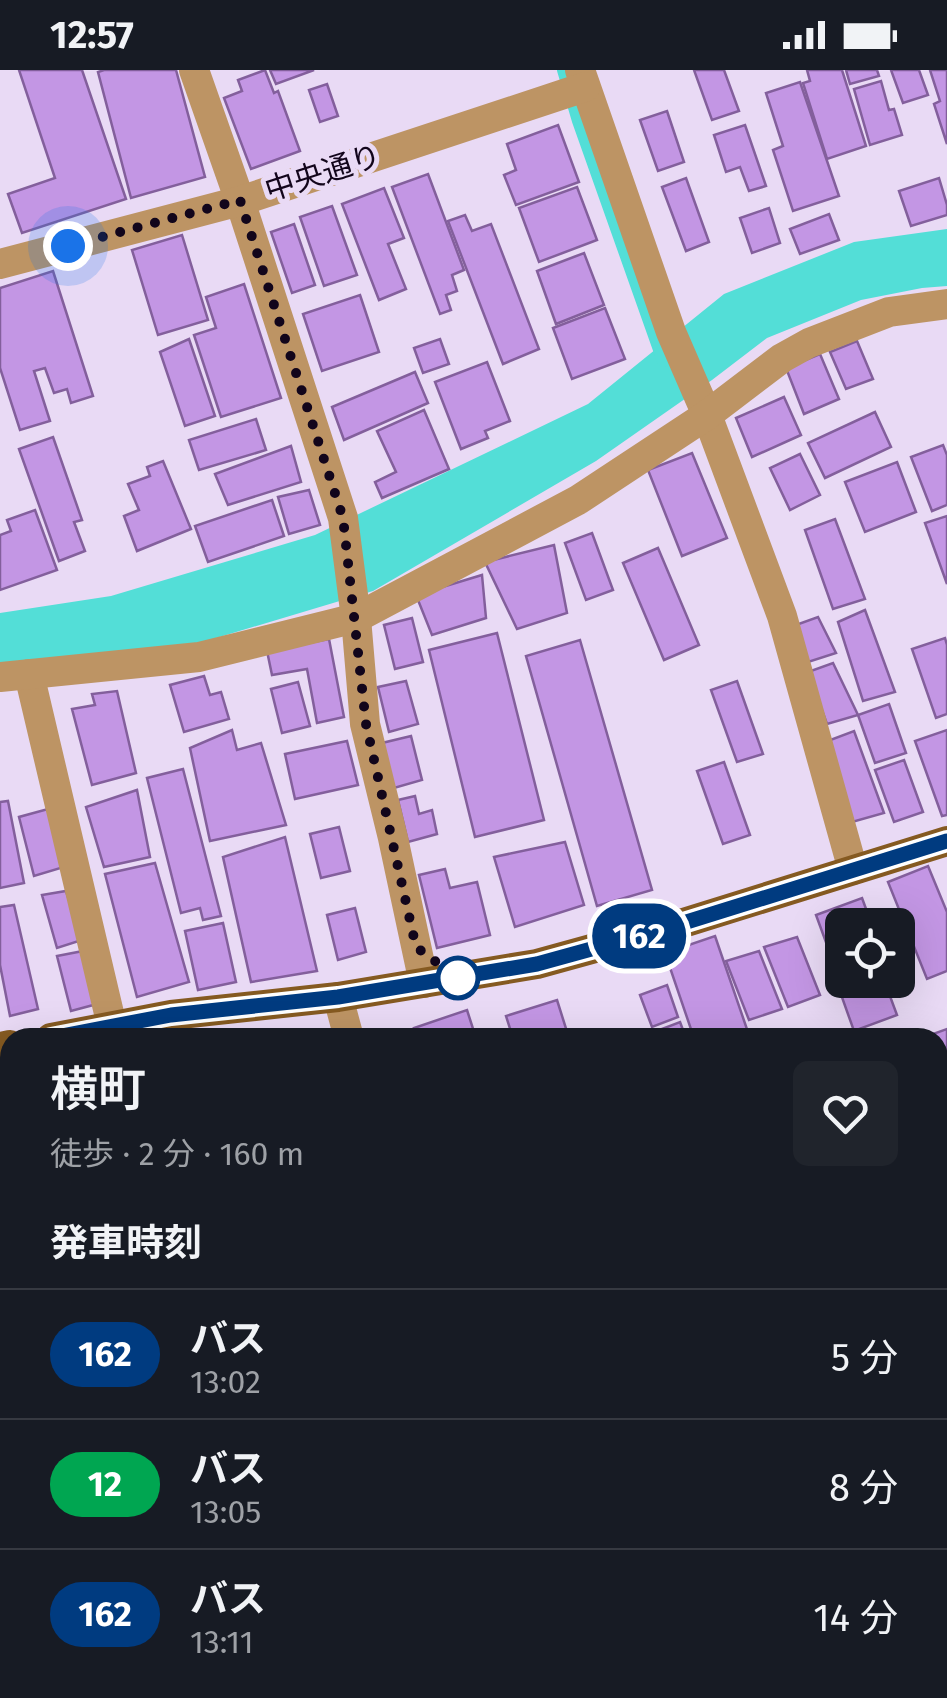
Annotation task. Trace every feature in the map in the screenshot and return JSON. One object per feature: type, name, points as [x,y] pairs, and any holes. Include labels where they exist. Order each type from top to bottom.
[{"type":"main road","points":[[102,1028],[171,1015],[338,997],[537,964],[947,841]]},
{"type":"street","points":[[194,70],[343,518],[366,724],[424,984]]},
{"type":"street","points":[[582,78],[672,332],[708,415],[782,616],[853,870]]},
{"type":"street","name":"中央通り","points":[[0,264],[240,200],[582,78]]},
{"type":"street","points":[[112,1026],[14,676],[199,657],[356,618],[578,500],[809,343],[889,312],[947,304]]},
{"type":"street","points":[[338,997],[347,1028]]},
{"type":"shaded area","points":[[947,229],[947,286],[861,300],[767,338],[596,461],[373,591],[193,645],[0,664],[0,613],[111,596],[315,535],[588,404],[724,294],[854,242]]},
{"type":"building","points":[[19,70],[82,70],[126,199],[22,233],[8,194],[55,178]]},
{"type":"building","points":[[176,70],[205,177],[131,198],[98,72]]},
{"type":"building","points":[[265,70],[274,93],[278,91],[300,151],[251,169],[224,98],[242,91],[238,80]]},
{"type":"building","points":[[270,70],[314,70],[276,84]]},
{"type":"building","points":[[694,70],[724,70],[739,111],[712,120]]},
{"type":"building","points":[[807,70],[842,70],[866,146],[827,159],[803,83],[810,81]]},
{"type":"building","points":[[846,70],[877,70],[879,76],[850,84]]},
{"type":"building","points":[[891,70],[919,70],[928,95],[903,103]]},
{"type":"building","points":[[930,70],[947,70],[947,144],[934,104],[940,101]]},
{"type":"building","points":[[881,81],[889,110],[894,109],[902,135],[870,145],[854,89]]},
{"type":"building","points":[[800,82],[839,196],[793,211],[773,150],[783,146],[766,93]]},
{"type":"building","points":[[327,84],[338,116],[320,122],[309,90]]},
{"type":"building","points":[[667,111],[684,162],[658,171],[640,120]]},
{"type":"building","points":[[558,125],[579,182],[516,205],[504,175],[516,170],[507,144]]},
{"type":"building","points":[[745,125],[766,186],[749,191],[740,167],[726,172],[714,135]]},
{"type":"building","points":[[428,174],[464,270],[452,275],[457,291],[446,295],[451,310],[440,314],[392,187]]},
{"type":"building","points":[[686,178],[709,242],[686,251],[662,187]]},
{"type":"building","points":[[939,178],[947,215],[911,226],[899,191]]},
{"type":"building","points":[[577,187],[597,240],[539,262],[519,208]]},
{"type":"building","points":[[384,188],[404,238],[388,244],[406,289],[379,300],[342,204]]},
{"type":"building","points":[[332,206],[357,275],[324,286],[300,217]]},
{"type":"building","points":[[769,208],[780,243],[752,253],[740,218]]},
{"type":"building","points":[[829,214],[839,240],[800,254],[790,229]]},
{"type":"building","points":[[465,215],[472,231],[491,224],[539,349],[503,364],[448,221]]},
{"type":"building","points":[[294,224],[315,285],[292,293],[271,232]]},
{"type":"building","points":[[182,235],[208,320],[158,335],[132,250]]},
{"type":"building","points":[[584,253],[604,305],[556,324],[537,271]]},
{"type":"building","points":[[53,271],[93,396],[71,403],[67,389],[54,393],[45,368],[34,371],[50,421],[20,430],[0,368],[0,288]]},
{"type":"building","points":[[244,284],[281,398],[221,417],[194,335],[216,328],[206,297]]},
{"type":"building","points":[[360,295],[379,352],[322,371],[303,314]]},
{"type":"building","points":[[605,308],[625,359],[572,379],[553,328]]},
{"type":"building","points":[[189,339],[215,416],[185,426],[160,352]]},
{"type":"building","points":[[440,339],[449,364],[423,373],[414,348]]},
{"type":"building","points":[[857,341],[873,379],[846,389],[830,352]]},
{"type":"building","points":[[820,354],[839,399],[804,414],[786,368]]},
{"type":"building","points":[[487,362],[510,421],[485,431],[488,438],[461,449],[435,382]]},
{"type":"building","points":[[415,372],[428,403],[344,440],[332,407]]},
{"type":"building","points":[[784,397],[801,435],[752,457],[736,418]]},
{"type":"building","points":[[424,410],[449,469],[382,498],[375,482],[396,472],[377,431]]},
{"type":"building","points":[[875,412],[891,447],[825,478],[808,443]]},
{"type":"building","points":[[256,419],[266,450],[199,470],[189,440]]},
{"type":"building","points":[[53,437],[82,520],[74,522],[85,551],[59,561],[19,449]]},
{"type":"building","points":[[943,445],[947,455],[947,505],[932,511],[911,457]]},
{"type":"building","points":[[291,446],[301,482],[228,505],[215,474]]},
{"type":"building","points":[[692,453],[727,538],[682,556],[648,470]]},
{"type":"building","points":[[800,454],[820,495],[790,510],[770,468]]},
{"type":"building","points":[[163,461],[191,529],[137,551],[124,516],[139,510],[128,484],[150,476],[147,467]]},
{"type":"building","points":[[897,462],[916,512],[865,532],[845,482]]},
{"type":"building","points":[[309,490],[320,525],[289,534],[278,497]]},
{"type":"building","points":[[272,500],[284,536],[208,562],[195,526]]},
{"type":"building","points":[[35,510],[57,570],[0,590],[0,535],[11,531],[7,520]]},
{"type":"building","points":[[947,516],[947,584],[925,523]]},
{"type":"building","points":[[835,519],[865,599],[833,609],[805,530]]},
{"type":"building","points":[[592,533],[613,590],[586,600],[565,543]]},
{"type":"building","points":[[554,545],[567,613],[517,629],[485,562]]},
{"type":"building","points":[[658,548],[699,645],[664,660],[623,563]]},
{"type":"building","points":[[482,575],[486,618],[432,635],[416,595]]},
{"type":"building","points":[[865,610],[895,692],[863,701],[838,622]]},
{"type":"building","points":[[818,617],[836,653],[805,663],[793,626]]},
{"type":"building","points":[[412,618],[423,662],[395,669],[384,625]]},
{"type":"building","points":[[497,633],[544,820],[475,837],[429,650]]},
{"type":"building","points":[[945,638],[947,714],[936,718],[912,649]]},
{"type":"building","points":[[329,639],[344,717],[317,723],[307,669],[272,675],[267,651]]},
{"type":"building","points":[[580,640],[652,890],[597,906],[526,656]]},
{"type":"building","points":[[833,663],[858,715],[827,724],[808,672]]},
{"type":"building","points":[[204,676],[210,695],[221,692],[229,719],[184,732],[170,685]]},
{"type":"building","points":[[406,681],[418,724],[389,732],[378,687]]},
{"type":"building","points":[[737,681],[763,754],[737,762],[711,690]]},
{"type":"building","points":[[298,682],[310,726],[282,733],[271,689]]},
{"type":"building","points":[[117,691],[136,773],[92,785],[72,709],[95,705],[92,694]]},
{"type":"building","points":[[889,704],[906,753],[875,763],[858,715]]},
{"type":"building","points":[[232,730],[237,750],[261,743],[286,825],[210,841],[190,748]]},
{"type":"building","points":[[947,730],[947,815],[942,816],[915,741]]},
{"type":"building","points":[[854,731],[884,813],[852,822],[825,742]]},
{"type":"building","points":[[411,736],[422,780],[394,788],[382,743]]},
{"type":"building","points":[[347,741],[358,785],[295,799],[285,754]]},
{"type":"building","points":[[904,760],[923,812],[894,822],[875,770]]},
{"type":"building","points":[[724,762],[750,835],[723,844],[697,771]]},
{"type":"building","points":[[183,769],[221,916],[203,920],[200,908],[181,913],[147,778]]},
{"type":"building","points":[[137,790],[150,857],[104,867],[86,807]]},
{"type":"building","points":[[415,796],[419,814],[432,810],[437,834],[408,842],[398,800]]},
{"type":"building","points":[[8,801],[24,883],[0,888],[0,802]]},
{"type":"building","points":[[48,809],[64,867],[34,876],[19,817]]},
{"type":"building","points":[[339,827],[350,871],[321,878],[310,834]]},
{"type":"building","points":[[285,837],[317,971],[251,982],[223,857]]},
{"type":"building","points":[[565,842],[584,905],[515,927],[494,857]]},
{"type":"building","points":[[155,863],[189,982],[137,997],[105,874]]},
{"type":"building","points":[[928,866],[947,912],[947,971],[927,979],[915,949],[915,908],[898,908],[888,882]]},
{"type":"building","points":[[445,869],[450,888],[477,882],[490,935],[437,948],[419,875]]},
{"type":"building","points":[[66,891],[82,940],[57,948],[42,895]]},
{"type":"building","points":[[862,898],[866,908],[835,908]]},
{"type":"building","points":[[14,905],[38,1009],[10,1016],[0,965],[0,907]]},
{"type":"building","points":[[355,908],[366,952],[338,960],[327,915]]},
{"type":"building","points":[[825,912],[825,940],[816,915]]},
{"type":"building","points":[[223,923],[236,982],[198,990],[185,931]]},
{"type":"building","points":[[715,936],[747,1028],[691,1028],[665,953]]},
{"type":"building","points":[[797,937],[820,995],[788,1007],[764,947]]},
{"type":"building","points":[[83,951],[97,1004],[71,1011],[57,956]]},
{"type":"building","points":[[759,951],[782,1009],[749,1020],[726,961]]},
{"type":"building","points":[[667,985],[678,1017],[652,1027],[640,995]]},
{"type":"building","points":[[842,998],[891,998],[897,1015],[853,1028]]},
{"type":"building","points":[[557,1000],[566,1028],[510,1028],[506,1016]]},
{"type":"building","points":[[467,1010],[473,1028],[414,1028]]},
{"type":"waterway","points":[[563,70],[663,361]]},
{"type":"bus line","name":"162","points":[[103,1028],[171,1015],[338,997],[537,964],[947,841]]},
{"type":"route","points":[[68,246],[240,200],[343,518],[366,724],[416,947],[458,978]]}]
